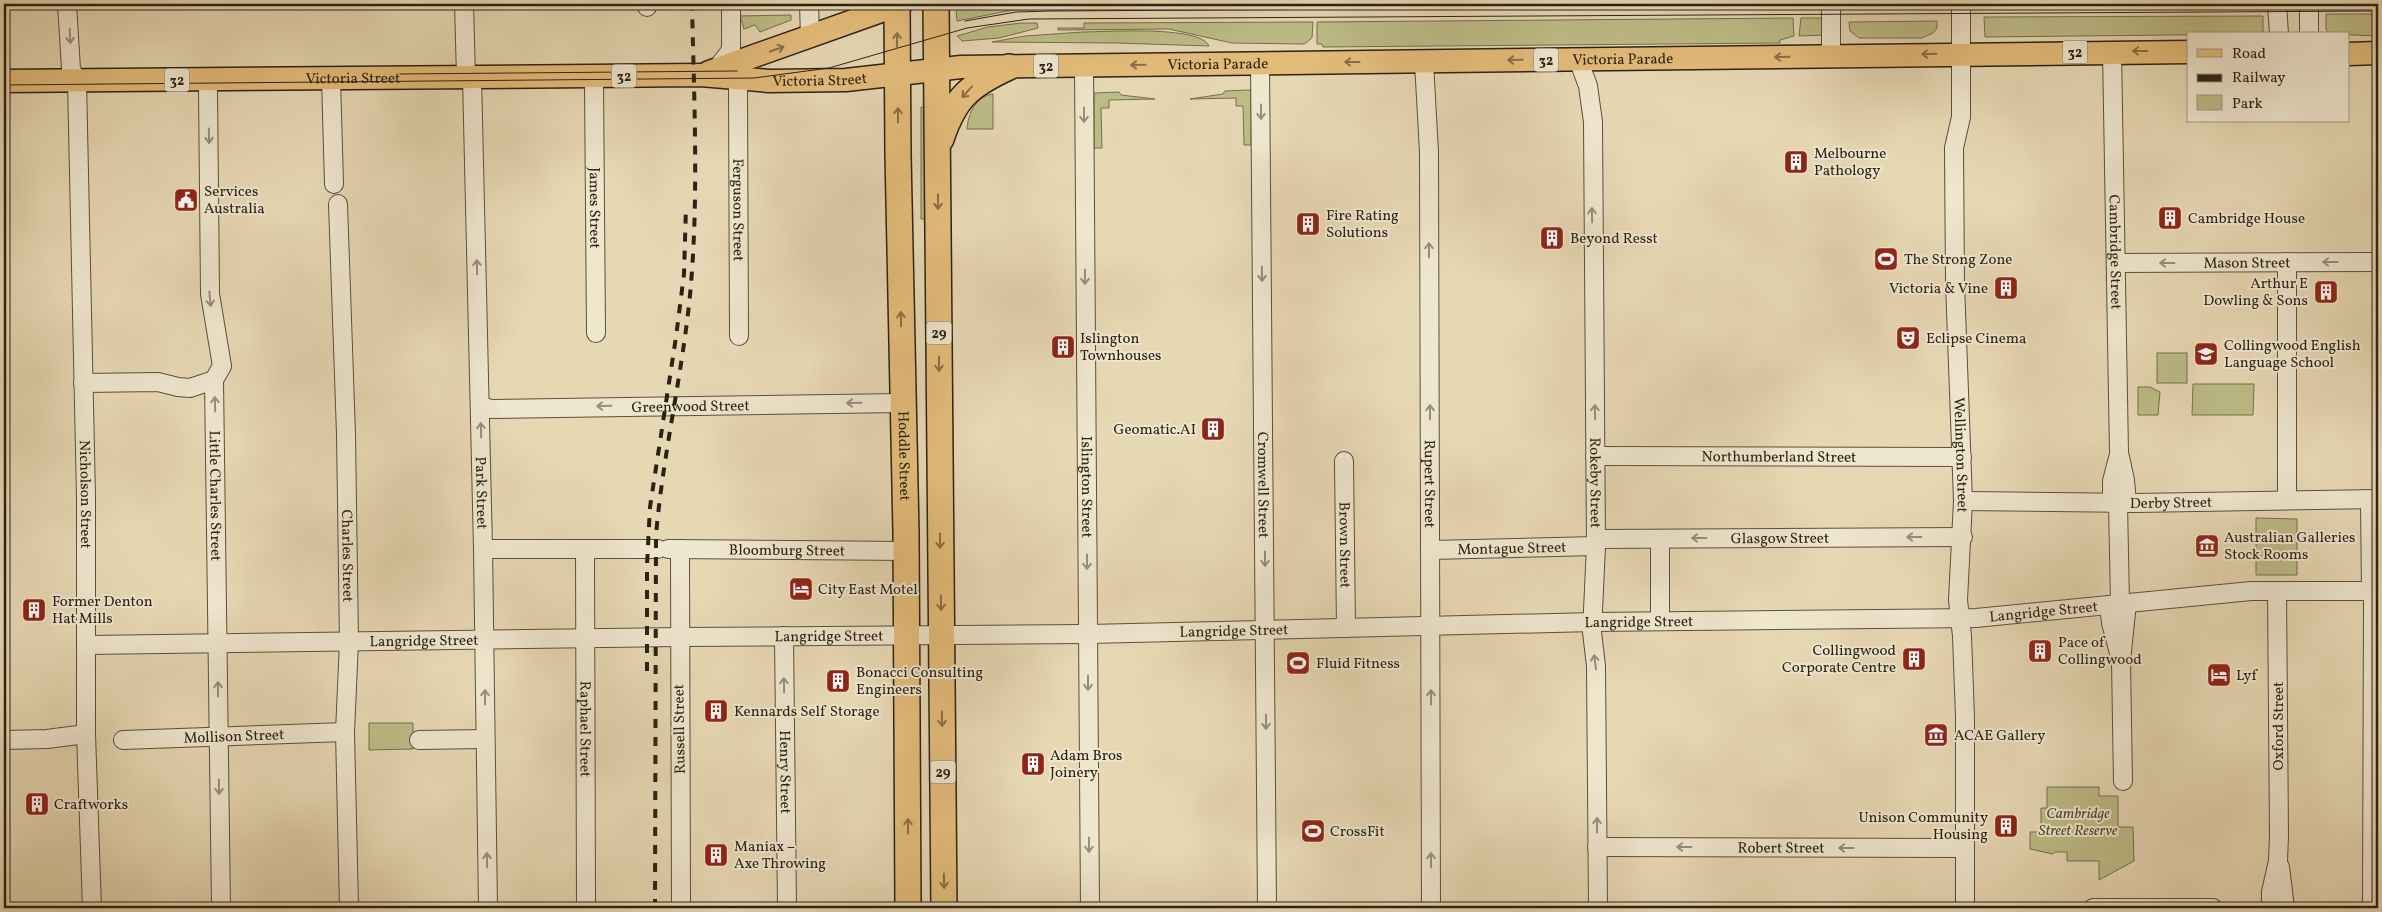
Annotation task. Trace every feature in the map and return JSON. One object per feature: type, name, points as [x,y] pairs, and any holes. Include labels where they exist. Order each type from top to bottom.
[{"type":"highway","name":"Hoddle Street","points":[[899,4],[897,75],[906,550],[908,908]]},
{"type":"highway","name":"29","points":[[936,4],[944,908]]},
{"type":"highway","points":[[938,153],[948,121],[966,92],[980,80],[1009,67]]},
{"type":"main road","name":"Victoria Street","points":[[701,75],[810,38],[899,4]]},
{"type":"main road","name":"Victoria Parade","points":[[937,69],[1962,53],[2187,52]]},
{"type":"main road","points":[[2350,54],[2378,53]]},
{"type":"main road","name":"32","points":[[555,77],[604,65],[721,63],[744,60]]},
{"type":"main road","name":"Victoria Street","points":[[4,81],[701,75],[769,81],[859,80],[937,69]]},
{"type":"main road","name":"32","points":[[4,71],[58,71],[77,81],[115,90],[208,88],[276,79]]},
{"type":"main road","name":"32","points":[[555,77],[617,85],[738,85],[769,81]]},
{"type":"street","name":"Nicholson Street","points":[[67,4],[71,69],[77,81],[88,645],[86,734],[92,908]]},
{"type":"street","name":"Park Street","points":[[464,4],[469,77],[480,406],[488,908]]},
{"type":"street","points":[[721,63],[728,56],[731,48],[730,4]]},
{"type":"street","points":[[809,4],[810,38]]},
{"type":"street","points":[[1831,4],[1831,56]]},
{"type":"street","name":"Wellington Street","points":[[1961,4],[1961,118],[1954,148],[1955,283],[1963,501],[1963,537],[1958,567],[1964,717],[1965,908]]},
{"type":"street","points":[[2277,4],[2279,32]]},
{"type":"street","points":[[2309,4],[2309,32]]},
{"type":"street","name":"Cambridge Street","points":[[2112,51],[2119,453],[2125,480],[2119,503],[2122,781]]},
{"type":"street","name":"Rokeby Street","points":[[1578,59],[1588,86],[1593,122],[1591,190],[1596,543],[1594,622],[1598,908]]},
{"type":"street","name":"Rupert Street","points":[[1424,62],[1429,152],[1432,908]]},
{"type":"street","name":"Cromwell Street","points":[[1260,63],[1267,908]]},
{"type":"street","name":"Islington Street","points":[[1084,66],[1090,908]]},
{"type":"street","points":[[331,78],[334,184]]},
{"type":"street","name":"James Street","points":[[594,82],[596,334]]},
{"type":"street","name":"Ferguson Street","points":[[738,85],[739,336]]},
{"type":"street","name":"Little Charles Street","points":[[208,88],[210,294],[222,366],[214,380],[221,908]]},
{"type":"street","name":"Charles Street","points":[[338,204],[346,434],[349,642],[345,732],[349,908]]},
{"type":"street","points":[[2287,262],[2287,500]]},
{"type":"street","name":"Mason Street","points":[[2117,263],[2378,262]]},
{"type":"street","points":[[83,382],[158,382],[178,388],[190,388],[214,380]]},
{"type":"street","name":"Greenwood Street","points":[[480,406],[491,409],[902,403]]},
{"type":"street","name":"Northumberland Street","points":[[1595,456],[1962,457]]},
{"type":"street","name":"Brown Street","points":[[1344,461],[1346,628]]},
{"type":"street","points":[[2372,908],[2374,500]]},
{"type":"street","name":"Derby Street","points":[[1963,501],[2119,503],[2374,500]]},
{"type":"street","name":"Glasgow Street","points":[[1596,543],[1660,538],[1963,537]]},
{"type":"street","points":[[1660,538],[1660,621]]},
{"type":"street","name":"Montague Street","points":[[1430,550],[1596,543]]},
{"type":"street","name":"Bloomburg Street","points":[[483,549],[906,550]]},
{"type":"street","name":"Russell Street","points":[[669,549],[680,554],[681,908]]},
{"type":"street","name":"Raphael Street","points":[[585,550],[586,908]]},
{"type":"street","name":"Langridge Street","points":[[88,645],[484,639],[1088,634],[1594,622],[1960,618],[2277,591],[2374,591]]},
{"type":"street","name":"Oxford Street","points":[[2277,591],[2278,861],[2285,908]]},
{"type":"street","name":"Henry Street","points":[[784,636],[787,908]]},
{"type":"street","name":"Mollison Street","points":[[123,740],[345,732]]},
{"type":"street","points":[[4,740],[47,740],[86,734]]},
{"type":"street","points":[[419,740],[485,740]]},
{"type":"street","name":"Robert Street","points":[[1597,847],[1965,848]]},
{"type":"street","name":"Oxford Street","points":[[2271,908],[2271,892],[2278,861]]},
{"type":"street","points":[[2092,908],[2213,908]]},
{"type":"green space","points":[[962,4],[1059,4],[1059,9],[1013,10],[957,21],[956,9]]},
{"type":"green space","points":[[1108,4],[1312,4],[1312,6],[1108,9]]},
{"type":"green space","points":[[1316,4],[1771,4],[1316,6]]},
{"type":"green space","points":[[2326,14],[2378,14],[2378,36],[2350,35],[2350,32],[2328,32]]},
{"type":"green space","points":[[791,15],[791,20],[760,32],[755,25],[744,29],[740,16]]},
{"type":"green space","points":[[2263,16],[2263,32],[1985,37],[1984,17]]},
{"type":"green space","points":[[1793,18],[1794,36],[1780,40],[1780,43],[1323,47],[1322,44],[1317,44],[1317,22]]},
{"type":"green space","points":[[1801,18],[1824,18],[1825,35],[1799,36]]},
{"type":"green space","points":[[1937,21],[1937,28],[1933,33],[1922,38],[1859,38],[1850,31],[1849,22]]},
{"type":"green space","points":[[1313,22],[1312,38],[1304,44],[1232,43],[1169,29],[1058,30],[1058,28],[1084,28],[1084,23]]},
{"type":"green space","points":[[1037,23],[1038,28],[999,38],[962,41],[957,36],[988,27]]},
{"type":"green space","points":[[1083,32],[1171,32],[1202,39],[1209,46],[992,42],[1025,36]]},
{"type":"green space","points":[[1251,90],[1251,145],[1244,145],[1243,106],[1236,106],[1236,98],[1190,99],[1223,94],[1225,91]]},
{"type":"green space","points":[[1119,92],[1121,95],[1155,99],[1109,100],[1109,108],[1101,108],[1102,148],[1094,148],[1094,93]]},
{"type":"green space","points":[[993,94],[993,129],[967,129],[969,117],[974,107],[982,98]]},
{"type":"green space","points":[[921,107],[924,107],[925,219],[921,219]]},
{"type":"green space","points":[[2157,353],[2187,353],[2187,383],[2157,383]]},
{"type":"green space","points":[[2193,384],[2254,384],[2253,415],[2192,415]]},
{"type":"green space","points":[[2138,387],[2150,387],[2160,392],[2158,415],[2138,415]]},
{"type":"green space","points":[[2256,518],[2297,519],[2297,575],[2256,575]]},
{"type":"green space","points":[[369,723],[413,723],[413,749],[369,750]]},
{"type":"green space","name":"Cambridge Street Reserve","points":[[2047,787],[2099,787],[2099,796],[2118,796],[2118,827],[2133,827],[2134,861],[2099,880],[2099,861],[2067,861],[2067,852],[2055,852],[2053,854],[2030,849],[2030,832],[2041,832],[2041,808],[2047,808]]},
{"type":"tram line","points":[[965,21],[1016,12],[1051,11],[2172,4]]},
{"type":"tram line","points":[[4,85],[754,78],[829,68],[967,28],[1029,19],[2378,11]]},
{"type":"tram line","points":[[400,74],[737,71]]},
{"type":"railway","points":[[655,908],[656,535],[663,475],[687,325],[693,259],[695,150],[692,4]]},
{"type":"railway","points":[[647,671],[647,565],[650,507],[684,274],[686,206]]},
{"type":"place","name":"Melbourne Pathology","points":[[1796,162]]},
{"type":"place","name":"Services Australia","points":[[186,200]]},
{"type":"place","name":"Cambridge House","points":[[2170,218]]},
{"type":"place","name":"Fire Rating Solutions","points":[[1308,224]]},
{"type":"place","name":"Beyond Resst","points":[[1552,238]]},
{"type":"place","name":"The Strong Zone","points":[[1886,259]]},
{"type":"place","name":"Victoria & Vine","points":[[2006,288]]},
{"type":"place","name":"Arthur E Dowling & Sons","points":[[2326,292]]},
{"type":"place","name":"Eclipse Cinema","points":[[1908,338]]},
{"type":"place","name":"Islington Townhouses","points":[[1063,347]]},
{"type":"place","name":"Collingwood English Language School","points":[[2206,354]]},
{"type":"place","name":"Geomatic.AI","points":[[1213,429]]},
{"type":"place","name":"Australian Galleries Stock Rooms","points":[[2207,546]]},
{"type":"place","name":"City East Motel","points":[[801,589]]},
{"type":"place","name":"Former Denton Hat Mills","points":[[34,610]]},
{"type":"place","name":"Pace of Collingwood","points":[[2040,651]]},
{"type":"place","name":"Collingwood Corporate Centre","points":[[1914,659]]},
{"type":"place","name":"Fluid Fitness","points":[[1298,663]]},
{"type":"place","name":"Lyf","points":[[2219,675]]},
{"type":"place","name":"Bonacci Consulting Engineers","points":[[838,681]]},
{"type":"place","name":"Kennards Self Storage","points":[[716,711]]},
{"type":"place","name":"ACAE Gallery","points":[[1936,735]]},
{"type":"place","name":"Adam Bros Joinery","points":[[1033,764]]},
{"type":"place","name":"Craftworks","points":[[37,804]]},
{"type":"place","name":"Unison Community Housing","points":[[2006,826]]},
{"type":"place","name":"CrossFit","points":[[1313,831]]},
{"type":"place","name":"Maniax – Axe Throwing","points":[[716,855]]}]
